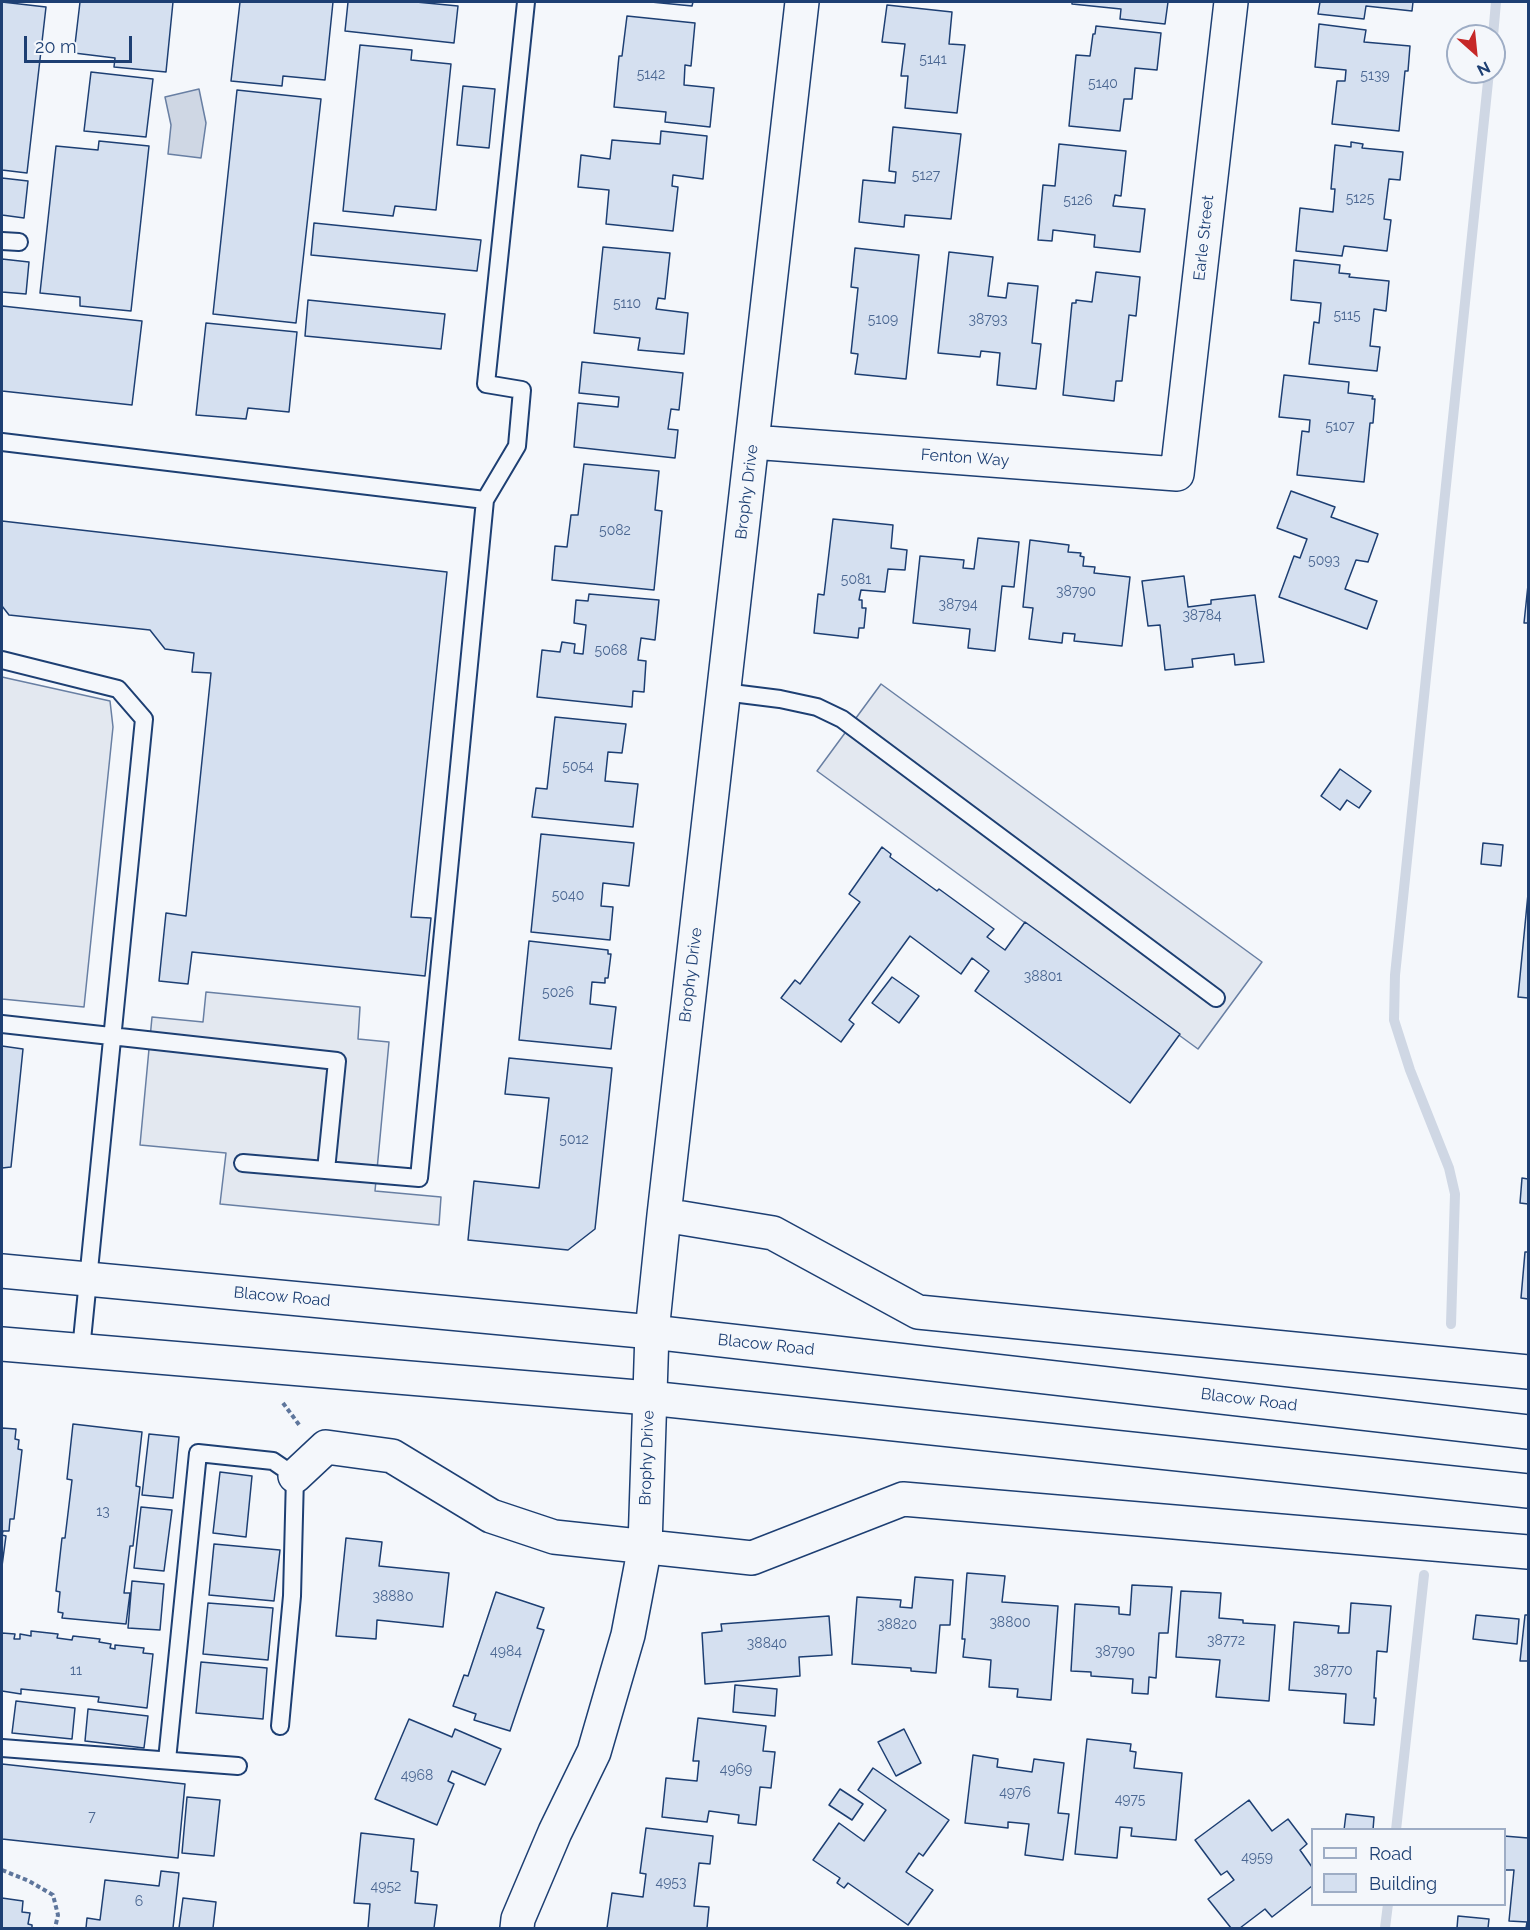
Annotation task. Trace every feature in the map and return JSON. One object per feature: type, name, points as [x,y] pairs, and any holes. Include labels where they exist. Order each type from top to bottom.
[{"type":"street","name":"Brophy Drive","points":[[517,1929],[518,1919],[555,1832],[594,1752],[628,1635],[645,1546],[652,1332],[802,2]]},
{"type":"street","name":"Earle Street","points":[[1177,474],[1231,2]]},
{"type":"street","name":"Fenton Way","points":[[752,442],[1177,474]]},
{"type":"street","points":[[664,1215],[773,1233],[918,1312],[1528,1372]]},
{"type":"street","name":"Blacow Road","points":[[2,1271],[652,1332],[1528,1432]]},
{"type":"street","points":[[2,1344],[649,1398],[1528,1491]]},
{"type":"street","points":[[296,1476],[326,1447],[392,1456],[491,1516],[554,1537],[752,1558],[903,1499],[1528,1552]]},
{"type":"lane","points":[[243,1163],[419,1178],[485,500],[517,446],[522,390],[486,384],[526,2]]},
{"type":"lane","points":[[2,241],[19,242]]},
{"type":"lane","points":[[2,442],[485,500]]},
{"type":"lane","points":[[2,660],[118,689],[144,719],[81,1350]]},
{"type":"lane","points":[[724,692],[780,699],[817,707],[842,719],[1215,998]]},
{"type":"lane","points":[[2,1024],[337,1061],[326,1170]]},
{"type":"lane","points":[[167,1760],[198,1453],[273,1461],[296,1476],[292,1596],[280,1726]]},
{"type":"lane","points":[[2,1748],[238,1766]]},
{"type":"path","points":[[257,1365],[319,1454]]},
{"type":"path","points":[[2,1870],[29,1881],[53,1895],[58,1915],[55,1929]]},
{"type":"shaded area","points":[[199,89],[206,123],[201,158],[168,154],[171,125],[165,97]]},
{"type":"shaded area","points":[[2,677],[110,701],[113,727],[84,1007],[2,999]]},
{"type":"shaded area","points":[[881,684],[1262,962],[1198,1049],[817,771]]},
{"type":"shaded area","points":[[206,992],[360,1007],[358,1039],[389,1042],[375,1191],[441,1197],[439,1225],[220,1204],[226,1153],[140,1145],[152,1017],[203,1022]]},
{"type":"building","points":[[2,2],[46,7],[27,173],[2,170]]},
{"type":"building","points":[[80,2],[173,2],[166,72],[114,67],[115,58],[74,53]]},
{"type":"building","points":[[240,2],[333,2],[325,80],[283,76],[282,86],[231,81]]},
{"type":"building","points":[[348,2],[416,2],[458,6],[454,43],[345,31]]},
{"type":"building","points":[[651,2],[693,2],[692,6]]},
{"type":"building","points":[[1072,2],[1168,2],[1165,24],[1120,19],[1121,9],[1072,4]]},
{"type":"building","points":[[1320,2],[1413,2],[1412,11],[1366,6],[1364,19],[1318,14]]},
{"type":"building","points":[[887,5],[952,12],[949,44],[965,45],[957,113],[905,108],[908,76],[901,76],[905,44],[882,42]]},
{"type":"building","points":[[627,16],[695,23],[691,66],[685,65],[684,85],[714,88],[710,127],[665,122],[666,112],[614,107],[619,56],[622,56]]},
{"type":"building","points":[[1319,24],[1366,30],[1364,42],[1410,46],[1399,131],[1332,124],[1337,81],[1345,81],[1346,70],[1315,67]]},
{"type":"building","points":[[1096,26],[1161,33],[1157,70],[1135,68],[1132,99],[1124,99],[1120,131],[1069,126],[1076,55],[1090,56]]},
{"type":"building","points":[[360,45],[412,50],[411,60],[451,64],[436,210],[395,206],[393,216],[343,211]]},
{"type":"building","points":[[91,72],[153,79],[146,137],[84,131]]},
{"type":"building","points":[[463,86],[495,89],[489,148],[457,145]]},
{"type":"building","points":[[237,90],[321,99],[296,323],[213,314]]},
{"type":"building","points":[[893,127],[961,134],[951,219],[905,215],[904,227],[859,222],[863,180],[895,183],[896,172],[889,171]]},
{"type":"building","points":[[661,131],[707,136],[703,179],[673,175],[672,186],[678,187],[673,231],[606,224],[609,190],[578,187],[581,155],[610,159],[612,140],[660,144]]},
{"type":"building","points":[[99,141],[149,146],[131,311],[80,306],[80,297],[40,293],[56,146],[98,150]]},
{"type":"building","points":[[1351,142],[1363,144],[1362,148],[1403,152],[1400,180],[1389,179],[1384,219],[1391,220],[1387,251],[1344,246],[1342,256],[1296,251],[1300,208],[1333,212],[1335,189],[1331,189],[1335,145],[1351,147]]},
{"type":"building","points":[[1059,144],[1126,151],[1121,196],[1115,195],[1113,206],[1145,209],[1140,252],[1094,247],[1095,235],[1053,230],[1052,241],[1038,240],[1043,185],[1055,186]]},
{"type":"building","points":[[2,178],[28,181],[24,218],[2,215]]},
{"type":"building","points":[[314,223],[481,240],[477,271],[311,255]]},
{"type":"building","points":[[603,247],[670,253],[665,299],[658,298],[656,309],[688,313],[684,354],[638,350],[640,338],[594,333]]},
{"type":"building","points":[[855,248],[919,255],[906,379],[855,374],[858,354],[851,353],[858,288],[851,287]]},
{"type":"building","points":[[949,252],[993,257],[988,296],[1006,298],[1008,283],[1038,286],[1032,343],[1041,344],[1036,389],[997,385],[1000,353],[981,351],[980,357],[938,353]]},
{"type":"building","points":[[2,259],[29,262],[26,294],[2,292]]},
{"type":"building","points":[[1294,260],[1340,265],[1339,273],[1350,274],[1349,277],[1389,281],[1386,311],[1374,309],[1370,346],[1380,347],[1377,371],[1309,364],[1314,322],[1319,323],[1321,303],[1291,300]]},
{"type":"building","points":[[1096,272],[1140,277],[1136,316],[1129,315],[1122,381],[1116,381],[1114,401],[1063,395],[1072,303],[1076,303],[1076,300],[1092,302]]},
{"type":"building","points":[[308,300],[445,314],[441,349],[305,336]]},
{"type":"building","points":[[2,306],[142,321],[132,405],[2,391]]},
{"type":"building","points":[[206,323],[297,332],[289,412],[248,408],[246,419],[196,415]]},
{"type":"building","points":[[582,362],[683,373],[679,410],[671,409],[668,429],[678,430],[675,458],[574,447],[578,403],[618,407],[619,397],[579,393]]},
{"type":"building","points":[[1284,375],[1349,382],[1348,393],[1373,396],[1372,399],[1375,399],[1373,423],[1370,423],[1364,482],[1297,475],[1302,431],[1309,432],[1310,420],[1279,417]]},
{"type":"building","points":[[584,464],[659,471],[655,510],[662,511],[654,590],[552,580],[555,546],[567,547],[571,515],[578,515]]},
{"type":"building","points":[[1291,491],[1335,507],[1331,517],[1378,534],[1368,562],[1356,560],[1345,589],[1377,601],[1367,629],[1279,597],[1294,556],[1300,558],[1307,539],[1277,528]]},
{"type":"building","points":[[833,519],[893,525],[891,548],[907,550],[905,570],[888,569],[885,592],[861,590],[859,600],[862,600],[862,608],[866,608],[864,628],[859,628],[858,638],[814,633],[818,594],[824,595]]},
{"type":"building","points":[[2,521],[447,572],[411,917],[431,918],[425,976],[192,952],[188,984],[159,981],[166,913],[186,916],[211,673],[192,672],[194,653],[165,649],[150,630],[9,615],[2,606]]},
{"type":"building","points":[[978,538],[1019,542],[1014,587],[1002,586],[995,651],[968,648],[970,629],[913,623],[920,556],[964,560],[963,568],[974,569]]},
{"type":"building","points":[[1030,540],[1069,545],[1068,552],[1081,553],[1080,556],[1084,557],[1083,566],[1095,567],[1094,573],[1130,577],[1122,646],[1074,641],[1075,634],[1063,633],[1062,643],[1029,639],[1033,608],[1023,607]]},
{"type":"building","points":[[1184,576],[1188,607],[1211,604],[1211,600],[1255,595],[1264,662],[1235,665],[1234,654],[1192,659],[1193,667],[1165,670],[1160,625],[1148,626],[1142,581]]},
{"type":"building","points":[[1528,585],[1528,623],[1524,623]]},
{"type":"building","points":[[589,594],[659,600],[655,640],[641,638],[638,660],[646,661],[644,692],[633,691],[632,707],[537,697],[542,650],[560,652],[562,642],[575,644],[574,653],[583,654],[586,625],[574,623],[576,600],[588,601]]},
{"type":"building","points":[[555,717],[626,724],[622,753],[608,752],[605,781],[638,784],[633,827],[532,817],[536,788],[547,789]]},
{"type":"building","points":[[1340,769],[1371,791],[1359,808],[1347,800],[1340,810],[1321,796]]},
{"type":"building","points":[[541,834],[634,843],[629,886],[603,883],[601,906],[613,907],[610,940],[531,932]]},
{"type":"building","points":[[1483,843],[1503,845],[1501,866],[1481,864]]},
{"type":"building","points":[[882,847],[891,854],[890,857],[994,929],[987,937],[1005,950],[1025,922],[1180,1034],[1130,1103],[975,991],[989,971],[972,958],[961,974],[910,936],[849,1020],[854,1024],[841,1042],[781,998],[795,980],[800,984],[860,902],[849,894]]},
{"type":"building","points":[[1528,894],[1528,998],[1518,997]]},
{"type":"building","points":[[529,941],[608,950],[608,954],[611,954],[608,978],[605,978],[605,983],[592,982],[590,1004],[616,1007],[611,1049],[519,1040]]},
{"type":"building","points":[[892,977],[919,996],[899,1023],[872,1003]]},
{"type":"building","points":[[2,1046],[23,1049],[11,1167],[2,1168]]},
{"type":"building","points":[[509,1058],[612,1068],[595,1229],[568,1250],[468,1240],[474,1181],[539,1188],[549,1098],[505,1094]]},
{"type":"building","points":[[1522,1178],[1528,1179],[1528,1204],[1520,1203]]},
{"type":"building","points":[[1525,1252],[1528,1252],[1528,1299],[1521,1298]]},
{"type":"building","points":[[73,1424],[142,1432],[136,1486],[140,1487],[133,1546],[130,1546],[124,1593],[130,1593],[126,1624],[62,1618],[63,1613],[58,1612],[60,1592],[56,1591],[72,1480],[67,1479]]},
{"type":"building","points":[[2,1428],[16,1429],[15,1439],[19,1440],[18,1449],[22,1450],[14,1519],[10,1519],[9,1531],[3,1531],[2,1535]]},
{"type":"building","points":[[149,1434],[179,1437],[173,1498],[142,1495]]},
{"type":"building","points":[[220,1472],[252,1476],[246,1537],[213,1533]]},
{"type":"building","points":[[141,1507],[172,1510],[164,1571],[134,1568]]},
{"type":"building","points":[[2,1535],[6,1536],[2,1566]]},
{"type":"building","points":[[346,1538],[382,1542],[379,1566],[449,1573],[443,1627],[377,1620],[376,1639],[336,1636]]},
{"type":"building","points":[[214,1544],[280,1550],[274,1601],[209,1595]]},
{"type":"building","points":[[967,1573],[1005,1576],[1002,1602],[1058,1606],[1051,1700],[1017,1697],[1018,1689],[989,1687],[991,1660],[963,1657],[965,1639],[962,1639]]},
{"type":"building","points":[[915,1577],[953,1580],[950,1625],[940,1625],[936,1673],[911,1671],[911,1668],[852,1664],[857,1597],[901,1600],[900,1607],[912,1608]]},
{"type":"building","points":[[132,1581],[164,1584],[160,1630],[128,1628]]},
{"type":"building","points":[[1132,1585],[1172,1587],[1168,1633],[1159,1633],[1156,1678],[1149,1677],[1148,1694],[1132,1693],[1133,1679],[1091,1676],[1091,1672],[1071,1671],[1075,1604],[1119,1607],[1119,1614],[1130,1615]]},
{"type":"building","points":[[1181,1591],[1221,1593],[1219,1618],[1243,1620],[1243,1623],[1275,1625],[1269,1701],[1216,1697],[1220,1660],[1176,1657]]},
{"type":"building","points":[[496,1592],[544,1608],[537,1628],[544,1630],[510,1731],[474,1720],[476,1714],[453,1706],[464,1675],[468,1676]]},
{"type":"building","points":[[208,1603],[273,1608],[268,1660],[203,1654]]},
{"type":"building","points":[[1351,1603],[1391,1606],[1387,1652],[1377,1651],[1374,1725],[1344,1723],[1346,1694],[1289,1690],[1294,1622],[1339,1626],[1338,1633],[1349,1633]]},
{"type":"building","points":[[1476,1615],[1519,1619],[1517,1644],[1473,1639]]},
{"type":"building","points":[[1525,1615],[1528,1615],[1528,1661],[1520,1661]]},
{"type":"building","points":[[829,1616],[832,1655],[799,1657],[800,1676],[705,1684],[702,1633],[722,1631],[721,1624]]},
{"type":"building","points":[[31,1631],[58,1634],[57,1638],[72,1640],[73,1636],[100,1639],[99,1642],[111,1644],[110,1648],[115,1649],[115,1645],[144,1648],[143,1653],[153,1654],[147,1708],[98,1702],[99,1697],[21,1689],[21,1694],[2,1691],[2,1633],[15,1634],[14,1639],[20,1639],[20,1634],[31,1636]]},
{"type":"building","points":[[201,1662],[267,1668],[263,1719],[196,1713]]},
{"type":"building","points":[[735,1685],[777,1689],[775,1716],[733,1712]]},
{"type":"building","points":[[16,1701],[75,1708],[72,1739],[12,1733]]},
{"type":"building","points":[[88,1709],[148,1716],[144,1748],[85,1741]]},
{"type":"building","points":[[698,1718],[766,1726],[763,1751],[775,1752],[771,1788],[760,1787],[756,1825],[738,1823],[739,1815],[709,1811],[707,1822],[662,1817],[666,1778],[697,1781],[699,1761],[693,1761]]},
{"type":"building","points":[[409,1719],[452,1737],[455,1729],[501,1749],[485,1785],[452,1771],[448,1781],[454,1784],[437,1825],[375,1799]]},
{"type":"building","points":[[904,1729],[921,1763],[896,1776],[878,1742]]},
{"type":"building","points":[[1087,1739],[1131,1744],[1130,1751],[1136,1752],[1134,1768],[1182,1773],[1176,1840],[1131,1836],[1132,1828],[1120,1827],[1117,1858],[1075,1854]]},
{"type":"building","points":[[973,1755],[998,1759],[997,1767],[1032,1772],[1034,1759],[1064,1763],[1058,1813],[1069,1814],[1063,1860],[1025,1855],[1029,1824],[1008,1822],[1008,1828],[965,1823]]},
{"type":"building","points":[[2,1764],[185,1784],[178,1858],[2,1839]]},
{"type":"building","points":[[873,1768],[949,1820],[923,1856],[919,1853],[906,1872],[933,1890],[908,1925],[848,1883],[844,1888],[837,1883],[840,1878],[813,1860],[839,1823],[864,1841],[886,1810],[858,1790]]},
{"type":"building","points":[[840,1789],[863,1804],[852,1820],[829,1805]]},
{"type":"building","points":[[187,1797],[220,1800],[214,1856],[182,1853]]},
{"type":"building","points":[[1249,1800],[1272,1831],[1288,1819],[1307,1844],[1300,1850],[1311,1866],[1311,1887],[1272,1917],[1265,1909],[1240,1928],[1231,1928],[1208,1899],[1234,1880],[1227,1871],[1221,1875],[1195,1840]]},
{"type":"building","points":[[1346,1814],[1374,1817],[1373,1828],[1344,1828]]},
{"type":"building","points":[[646,1828],[713,1836],[710,1864],[699,1863],[694,1906],[709,1907],[707,1928],[607,1928],[612,1893],[643,1897],[646,1874],[640,1873]]},
{"type":"building","points":[[361,1833],[414,1839],[411,1871],[418,1872],[415,1903],[437,1905],[434,1928],[368,1928],[370,1904],[354,1903]]},
{"type":"building","points":[[1506,1836],[1528,1838],[1528,1928],[1526,1928],[1527,1922],[1509,1921],[1514,1870],[1506,1870]]},
{"type":"building","points":[[161,1871],[179,1873],[173,1928],[86,1928],[87,1918],[100,1920],[105,1880],[159,1886]]},
{"type":"building","points":[[2,1898],[23,1901],[22,1912],[30,1913],[28,1924],[32,1925],[32,1928],[2,1928]]},
{"type":"building","points":[[183,1898],[216,1902],[213,1928],[179,1928]]},
{"type":"building","points":[[1458,1916],[1489,1919],[1488,1928],[1457,1928]]},
{"type":"waterway","points":[[1494,24],[1496,2]]},
{"type":"waterway","points":[[1451,1324],[1455,1194],[1449,1168],[1410,1070],[1394,1020],[1395,975],[1488,84]]},
{"type":"waterway","points":[[1396,1828],[1424,1575]]},
{"type":"waterway","points":[[1385,1928],[1388,1906]]}]
